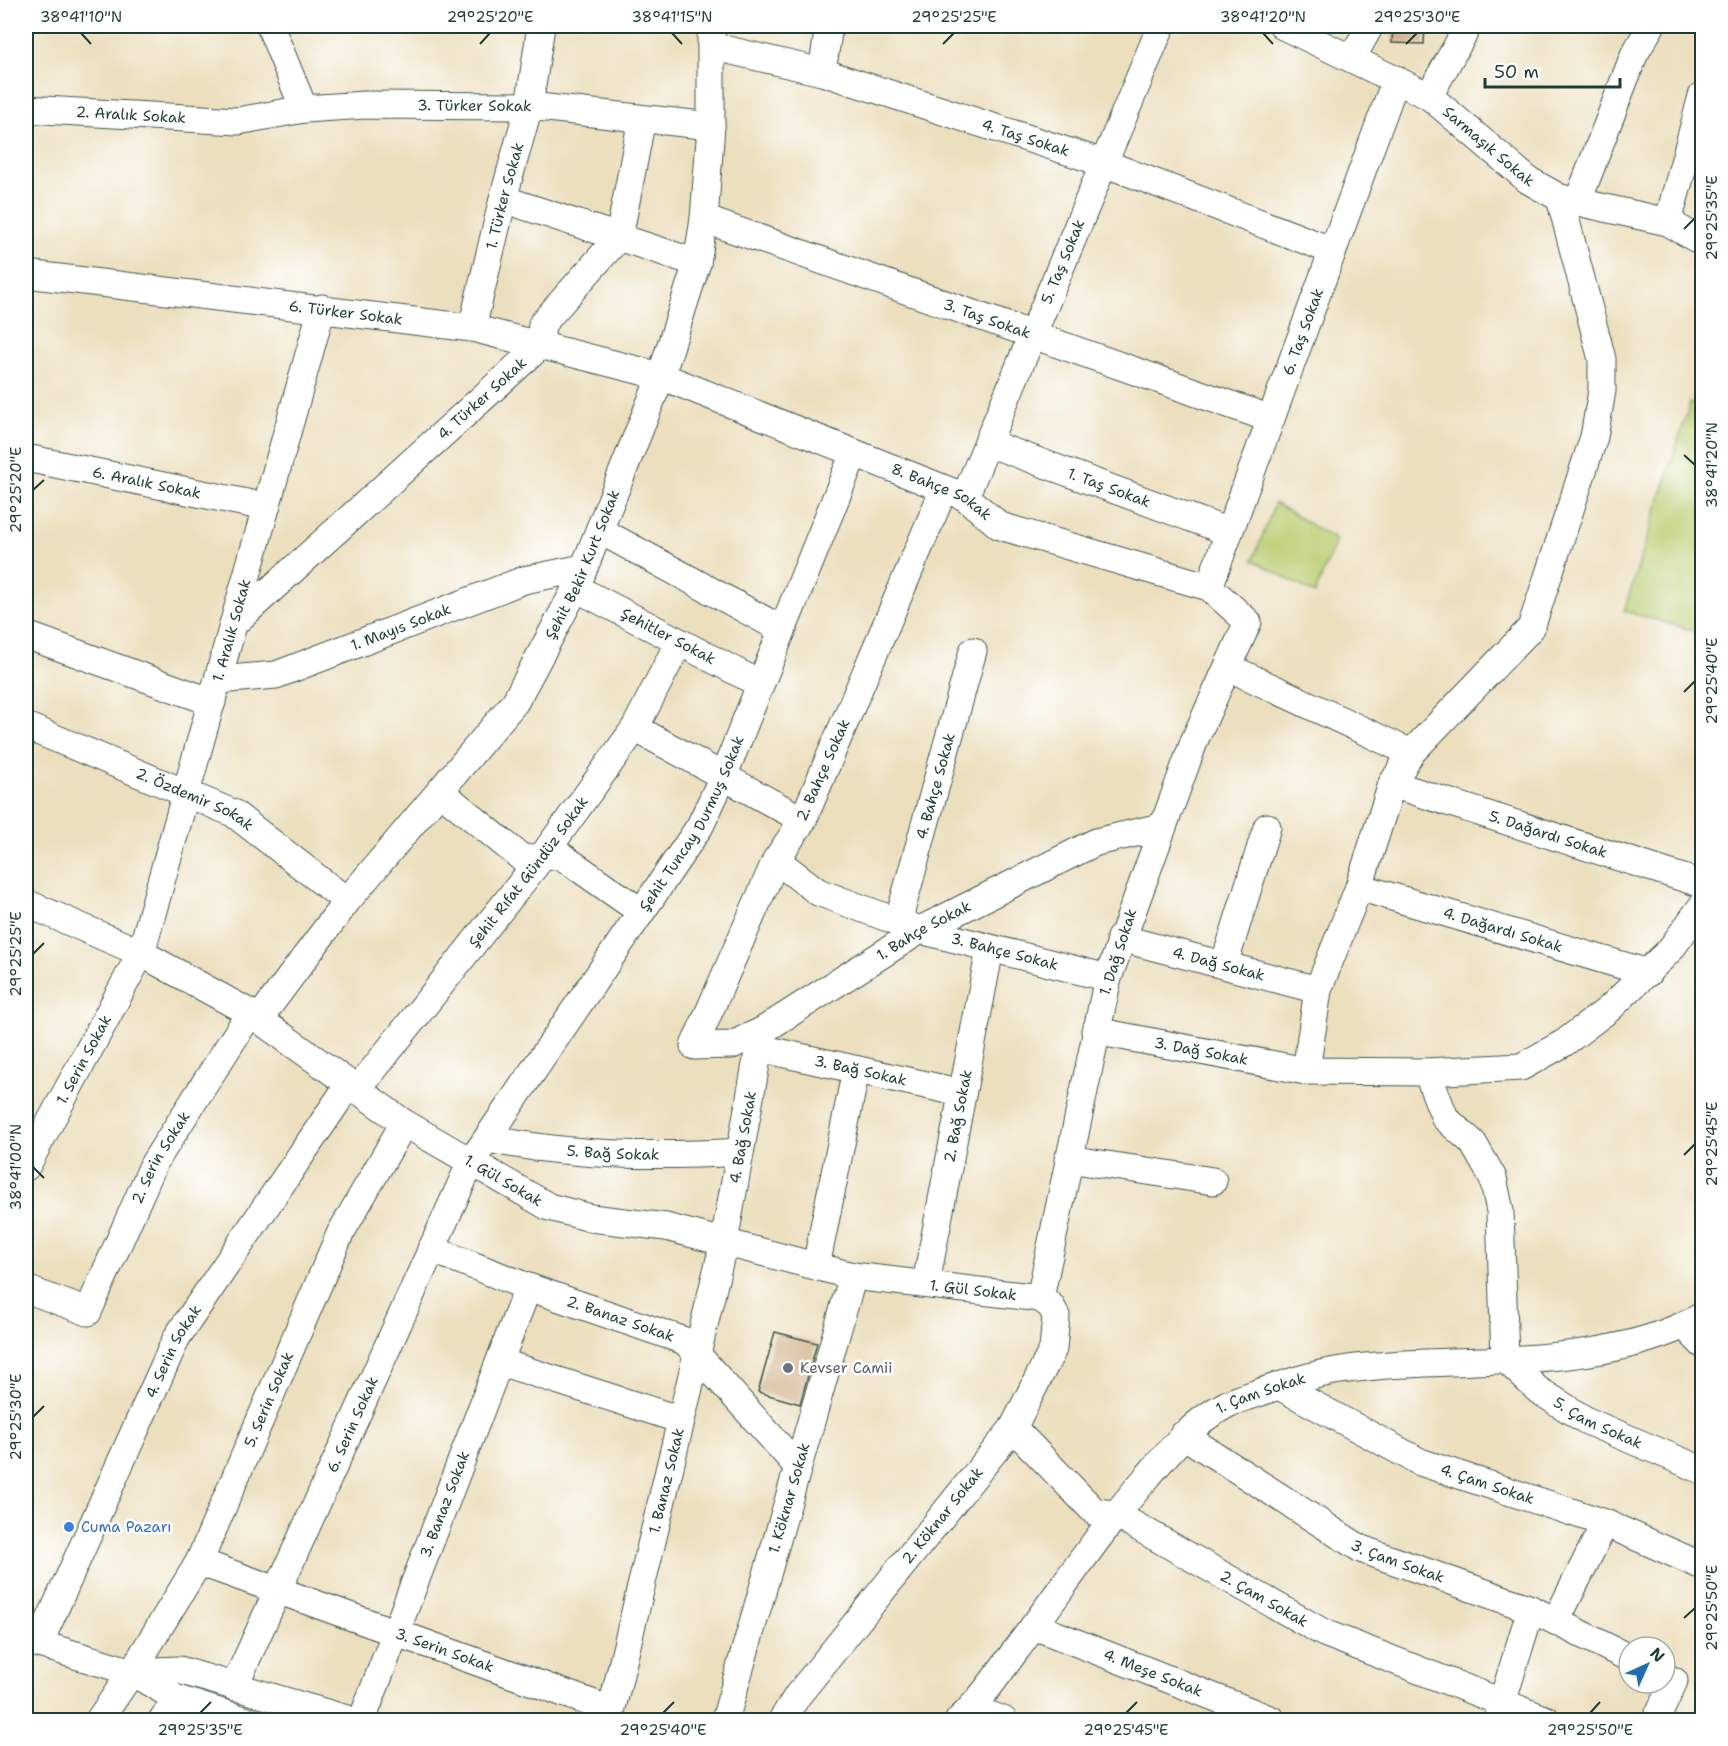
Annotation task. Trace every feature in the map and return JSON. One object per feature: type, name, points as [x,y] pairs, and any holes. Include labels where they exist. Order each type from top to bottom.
[{"type":"street","points":[[270,26],[304,109]]},
{"type":"street","name":"1. Türker Sokak","points":[[472,328],[503,199],[529,106],[541,26]]},
{"type":"street","points":[[822,72],[829,26]]},
{"type":"street","name":"5. Taş Sokak","points":[[955,493],[988,443],[1161,26]]},
{"type":"street","name":"Sarmaşık Sokak","points":[[1283,26],[1429,96],[1528,180],[1569,200],[1668,222],[1702,242]]},
{"type":"street","points":[[1352,58],[1370,26]]},
{"type":"street","points":[[1429,96],[1468,26]]},
{"type":"street","points":[[1306,1071],[1318,990],[1359,887],[1392,784],[1411,753],[1530,628],[1594,437],[1602,391],[1602,359],[1569,200],[1634,55],[1651,26]]},
{"type":"street","name":"4. Taş Sokak","points":[[711,36],[1104,163],[1333,251]]},
{"type":"street","name":"Şehit Bekir Kurt Sokak","points":[[255,1016],[347,901],[515,702],[579,578],[661,376],[697,263],[704,219],[711,126],[711,36]]},
{"type":"street","name":"6. Taş Sokak","points":[[1209,587],[1396,79]]},
{"type":"street","points":[[1668,222],[1702,96]]},
{"type":"street","name":"3. Türker Sokak","points":[[238,121],[304,109],[365,105],[529,106],[711,126]]},
{"type":"street","name":"2. Aralık Sokak","points":[[26,109],[238,121]]},
{"type":"street","points":[[619,237],[642,119]]},
{"type":"street","points":[[503,199],[697,263]]},
{"type":"street","name":"3. Taş Sokak","points":[[704,219],[1271,419]]},
{"type":"street","name":"4. Türker Sokak","points":[[233,624],[540,346],[542,324],[619,237]]},
{"type":"street","name":"6. Türker Sokak","points":[[26,274],[322,308],[472,328],[661,376]]},
{"type":"street","name":"1. Aralık Sokak","points":[[141,953],[322,308]]},
{"type":"street","name":"8. Bahçe Sokak","points":[[661,376],[955,493],[1000,526],[1209,587],[1248,622]]},
{"type":"street","name":"1. Taş Sokak","points":[[988,443],[1229,532]]},
{"type":"street","name":"Şehit Tuncay Durmuş Sokak","points":[[471,1162],[640,910],[700,826],[723,777],[854,453]]},
{"type":"street","name":"6. Aralık Sokak","points":[[26,458],[266,507]]},
{"type":"street","name":"2. Bahçe Sokak","points":[[694,1046],[776,860],[803,820],[955,493]]},
{"type":"street","points":[[599,530],[781,629]]},
{"type":"street","name":"Şehitler Sokak","points":[[579,578],[679,642],[760,684]]},
{"type":"street","name":"1. Mayıs Sokak","points":[[215,691],[276,675],[524,580],[579,578]]},
{"type":"street","name":"1. Dağ Sokak","points":[[1040,1298],[1095,1031],[1120,938],[1195,739],[1248,622]]},
{"type":"street","points":[[26,634],[215,691]]},
{"type":"street","name":"Şehit Rıfat Gündüz Sokak","points":[[354,1086],[542,857],[635,728],[679,642]]},
{"type":"street","name":"4. Bahçe Sokak","points":[[909,926],[973,651]]},
{"type":"street","points":[[1228,667],[1411,753]]},
{"type":"street","name":"2. Özdemir Sokak","points":[[26,727],[233,813],[347,901]]},
{"type":"street","points":[[635,728],[803,820]]},
{"type":"street","name":"5. Dağardı Sokak","points":[[1392,784],[1702,884]]},
{"type":"street","points":[[441,792],[523,859],[560,855],[640,910]]},
{"type":"street","name":"1. Bahçe Sokak","points":[[694,1046],[732,1045],[760,1040],[909,926],[1096,842],[1161,827]]},
{"type":"street","points":[[1224,965],[1267,827]]},
{"type":"street","name":"3. Bahçe Sokak","points":[[776,860],[818,892],[909,926],[1108,978]]},
{"type":"street","name":"4. Dağardı Sokak","points":[[1359,887],[1648,973]]},
{"type":"street","name":"1. Gül Sokak","points":[[26,903],[141,953],[255,1016],[404,1123],[549,1207],[591,1218],[666,1227],[853,1276],[1040,1298]]},
{"type":"street","name":"3. Dağ Sokak","points":[[1095,1031],[1306,1071],[1427,1072],[1521,1067],[1564,1043],[1609,1009],[1670,950],[1702,906]]},
{"type":"street","name":"4. Dağ Sokak","points":[[1120,938],[1318,990]]},
{"type":"street","name":"2. Bağ Sokak","points":[[926,1283],[990,949]]},
{"type":"street","name":"1. Serin Sokak","points":[[26,1167],[141,953]]},
{"type":"street","name":"2. Serin Sokak","points":[[26,1289],[88,1312],[154,1163],[255,1016]]},
{"type":"street","name":"3. Bağ Sokak","points":[[760,1040],[856,1070],[962,1093]]},
{"type":"street","name":"4. Bağ Sokak","points":[[723,1242],[760,1040]]},
{"type":"street","points":[[816,1266],[856,1070]]},
{"type":"street","points":[[1427,1072],[1445,1118],[1473,1143],[1493,1178],[1500,1210],[1505,1359]]},
{"type":"street","name":"4. Serin Sokak","points":[[32,1642],[177,1337],[354,1086]]},
{"type":"street","name":"5. Serin Sokak","points":[[99,1720],[132,1672],[199,1562],[340,1234],[404,1123]]},
{"type":"street","name":"5. Bağ Sokak","points":[[488,1139],[543,1150],[600,1155],[676,1156],[740,1152]]},
{"type":"street","points":[[1068,1159],[1213,1181]]},
{"type":"street","name":"6. Serin Sokak","points":[[234,1687],[471,1162]]},
{"type":"street","name":"1. Banaz Sokak","points":[[610,1715],[723,1242]]},
{"type":"street","name":"2. Banaz Sokak","points":[[431,1249],[528,1287],[685,1341],[696,1356],[798,1467]]},
{"type":"street","name":"1. Köknar Sokak","points":[[725,1720],[853,1276]]},
{"type":"street","name":"3. Banaz Sokak","points":[[362,1720],[528,1287]]},
{"type":"street","name":"2. Köknar Sokak","points":[[782,1720],[798,1695],[1013,1428],[1053,1349],[1056,1316],[1051,1306],[1040,1298]]},
{"type":"street","name":"1. Çam Sokak","points":[[965,1714],[1034,1626],[1115,1514],[1183,1435],[1224,1406],[1279,1386],[1341,1370],[1591,1351],[1697,1329]]},
{"type":"street","name":"5. Çam Sokak","points":[[1505,1359],[1538,1390],[1587,1421],[1702,1470]]},
{"type":"street","points":[[500,1362],[681,1420]]},
{"type":"street","name":"4. Çam Sokak","points":[[1279,1386],[1420,1462],[1605,1523],[1702,1566]]},
{"type":"street","name":"2. Çam Sokak","points":[[1013,1428],[1095,1512],[1115,1514],[1324,1633],[1500,1712],[1547,1720]]},
{"type":"street","name":"3. Çam Sokak","points":[[1183,1435],[1361,1550],[1531,1609],[1617,1652]]},
{"type":"street","points":[[1556,1621],[1605,1523]]},
{"type":"street","name":"3. Serin Sokak","points":[[199,1562],[396,1632],[610,1715]]},
{"type":"street","points":[[1500,1712],[1531,1609]]},
{"type":"street","name":"4. Meşe Sokak","points":[[1034,1626],[1272,1720]]},
{"type":"street","points":[[32,1642],[132,1672],[179,1670],[350,1720]]},
{"type":"street","points":[[132,1672],[169,1710],[244,1720]]},
{"type":"street","points":[[1656,1720],[1665,1695]]},
{"type":"street","points":[[965,1714],[1003,1720]]},
{"type":"green space","points":[[1690,403],[1702,408],[1702,633],[1624,611]]},
{"type":"green space","points":[[1275,503],[1336,540],[1315,594],[1253,560]]},
{"type":"building","points":[[1393,26],[1425,26],[1424,44],[1392,43]]},
{"type":"building","name":"Kevser Camii","points":[[775,1332],[817,1343],[800,1404],[758,1392]]},
{"type":"place","name":"Kevser Camii","points":[[788,1368]]},
{"type":"place","name":"Cuma Pazarı","points":[[69,1527]]}]
